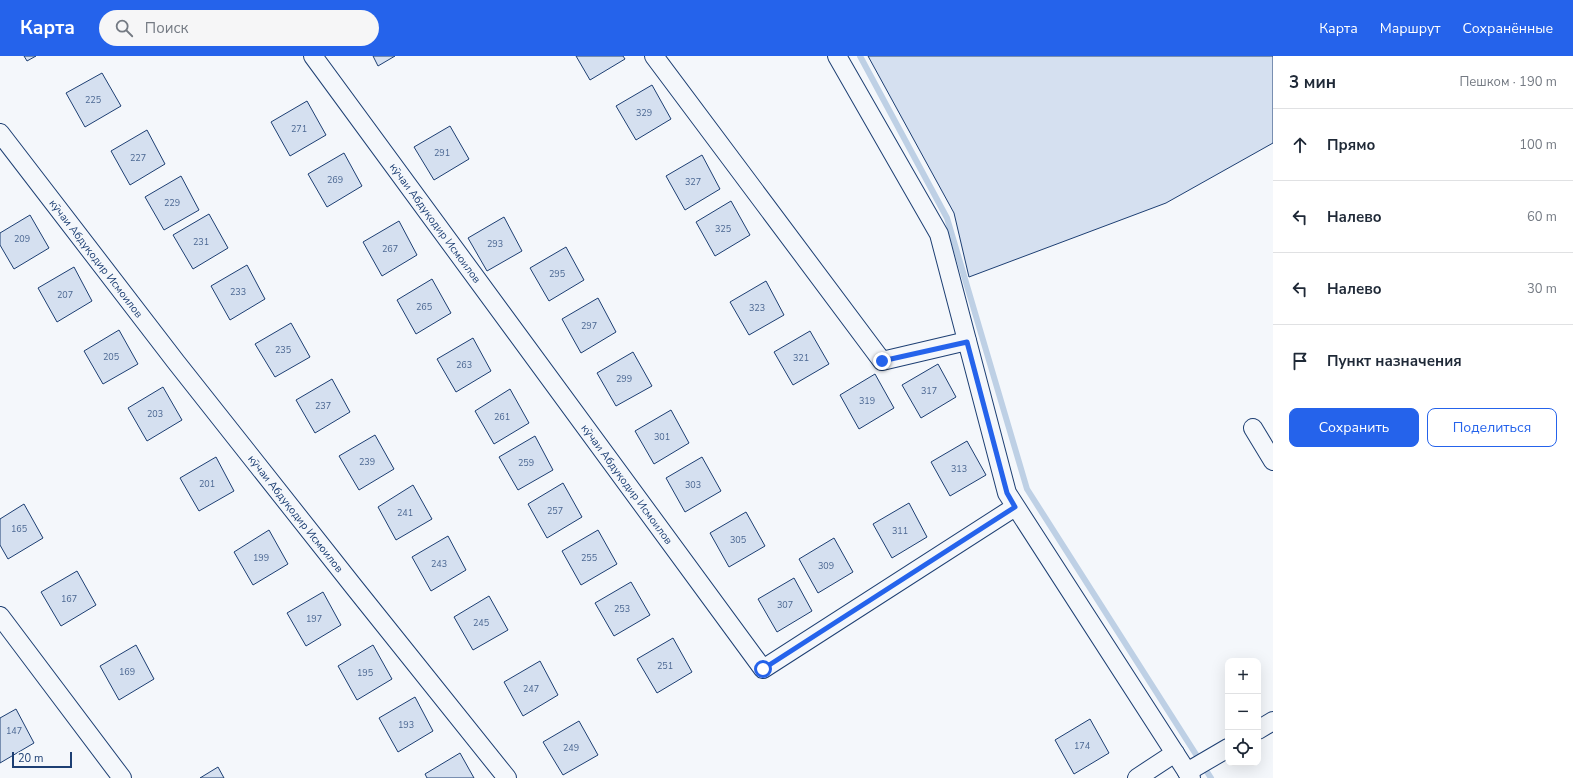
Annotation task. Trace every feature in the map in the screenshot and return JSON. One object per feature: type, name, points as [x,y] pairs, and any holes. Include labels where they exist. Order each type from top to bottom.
[{"type":"street","name":"кӯчаи Абдуқодир Исмоилов","points":[[313,56],[763,669],[1015,507]]},
{"type":"street","points":[[654,56],[882,361],[967,342]]},
{"type":"street","points":[[837,56],[939,234],[1007,493],[1189,775],[1225,750]]},
{"type":"street","name":"кӯчаи Абдуқодир Исмоилов","points":[[0,133],[181,368],[358,593],[507,778]]},
{"type":"street","points":[[1253,428],[1273,461]]},
{"type":"street","points":[[0,616],[122,778]]},
{"type":"street","points":[[1261,728],[1273,721]]},
{"type":"street","points":[[1137,778],[1175,753]]},
{"type":"building","points":[[24,56],[36,56],[27,61]]},
{"type":"building","points":[[373,56],[395,56],[378,66]]},
{"type":"building","points":[[576,56],[623,56],[625,59],[590,80]]},
{"type":"building","points":[[868,56],[1273,56],[1273,143],[1166,203],[969,277],[954,213]]},
{"type":"building","points":[[102,73],[121,106],[85,127],[66,93]]},
{"type":"building","points":[[652,85],[671,119],[636,140],[616,106]]},
{"type":"building","points":[[307,101],[326,135],[290,156],[271,122]]},
{"type":"building","points":[[450,126],[469,159],[434,180],[414,147]]},
{"type":"building","points":[[147,130],[165,164],[130,185],[111,151]]},
{"type":"building","points":[[344,153],[362,186],[327,207],[308,174]]},
{"type":"building","points":[[702,155],[720,189],[685,210],[666,176]]},
{"type":"building","points":[[181,176],[199,210],[164,230],[145,197]]},
{"type":"building","points":[[731,201],[750,235],[715,256],[696,222]]},
{"type":"building","points":[[209,214],[228,248],[193,269],[173,235]]},
{"type":"building","points":[[30,215],[49,248],[14,269],[0,245],[0,233]]},
{"type":"building","points":[[504,217],[522,251],[487,271],[468,238]]},
{"type":"building","points":[[399,221],[417,255],[382,276],[363,242]]},
{"type":"building","points":[[566,247],[584,280],[549,301],[530,268]]},
{"type":"building","points":[[247,265],[265,299],[230,320],[211,286]]},
{"type":"building","points":[[74,267],[92,301],[57,322],[38,288]]},
{"type":"building","points":[[432,279],[451,313],[416,334],[397,300]]},
{"type":"building","points":[[766,281],[784,315],[749,335],[730,302]]},
{"type":"building","points":[[598,298],[616,332],[581,353],[562,319]]},
{"type":"building","points":[[291,323],[310,357],[275,377],[255,344]]},
{"type":"building","points":[[119,330],[138,364],[103,384],[84,351]]},
{"type":"building","points":[[810,331],[829,364],[793,385],[774,352]]},
{"type":"building","points":[[473,338],[491,371],[456,392],[437,359]]},
{"type":"building","points":[[633,352],[652,386],[616,406],[597,373]]},
{"type":"building","points":[[938,364],[956,397],[921,418],[902,385]]},
{"type":"building","points":[[875,374],[894,408],[859,429],[840,395]]},
{"type":"building","points":[[332,379],[350,412],[315,433],[296,400]]},
{"type":"building","points":[[163,387],[182,420],[147,441],[128,408]]},
{"type":"building","points":[[510,389],[529,423],[494,444],[475,411]]},
{"type":"building","points":[[671,410],[689,443],[654,464],[635,431]]},
{"type":"building","points":[[375,435],[394,469],[359,490],[339,456]]},
{"type":"building","points":[[535,436],[553,470],[518,490],[499,457]]},
{"type":"building","points":[[967,441],[986,475],[950,496],[931,462]]},
{"type":"building","points":[[216,457],[234,491],[199,511],[180,478]]},
{"type":"building","points":[[702,457],[721,491],[685,512],[666,478]]},
{"type":"building","points":[[563,483],[582,517],[547,538],[528,504]]},
{"type":"building","points":[[413,485],[432,519],[396,540],[378,507]]},
{"type":"building","points":[[909,503],[927,537],[892,558],[873,524]]},
{"type":"building","points":[[24,504],[43,538],[8,559],[0,545],[0,519]]},
{"type":"building","points":[[746,512],[765,546],[729,567],[710,533]]},
{"type":"building","points":[[269,530],[288,564],[253,585],[234,552]]},
{"type":"building","points":[[598,530],[617,564],[581,585],[562,551]]},
{"type":"building","points":[[448,536],[466,570],[431,591],[412,557]]},
{"type":"building","points":[[834,538],[853,572],[818,593],[799,559]]},
{"type":"building","points":[[77,571],[96,605],[61,626],[41,592]]},
{"type":"building","points":[[794,578],[812,611],[777,632],[758,599]]},
{"type":"building","points":[[631,582],[650,615],[614,636],[595,603]]},
{"type":"building","points":[[323,592],[341,625],[306,646],[287,613]]},
{"type":"building","points":[[489,596],[508,630],[473,650],[454,617]]},
{"type":"building","points":[[673,638],[692,672],[657,693],[637,659]]},
{"type":"building","points":[[136,645],[154,679],[119,700],[100,666]]},
{"type":"building","points":[[373,645],[392,679],[357,700],[338,666]]},
{"type":"building","points":[[540,661],[558,695],[523,716],[504,682]]},
{"type":"building","points":[[415,697],[433,731],[398,752],[379,718]]},
{"type":"building","points":[[16,709],[34,743],[0,763],[0,718]]},
{"type":"building","points":[[1090,719],[1109,753],[1074,774],[1055,740]]},
{"type":"building","points":[[579,721],[598,755],[563,775],[543,742]]},
{"type":"building","points":[[460,753],[474,778],[427,778],[425,774]]},
{"type":"building","points":[[218,767],[224,778],[200,778]]},
{"type":"waterway","points":[[860,56],[947,218],[1027,489],[1211,778]]},
{"type":"route","points":[[763,669],[1015,507],[1007,493],[967,342],[882,361]]}]
